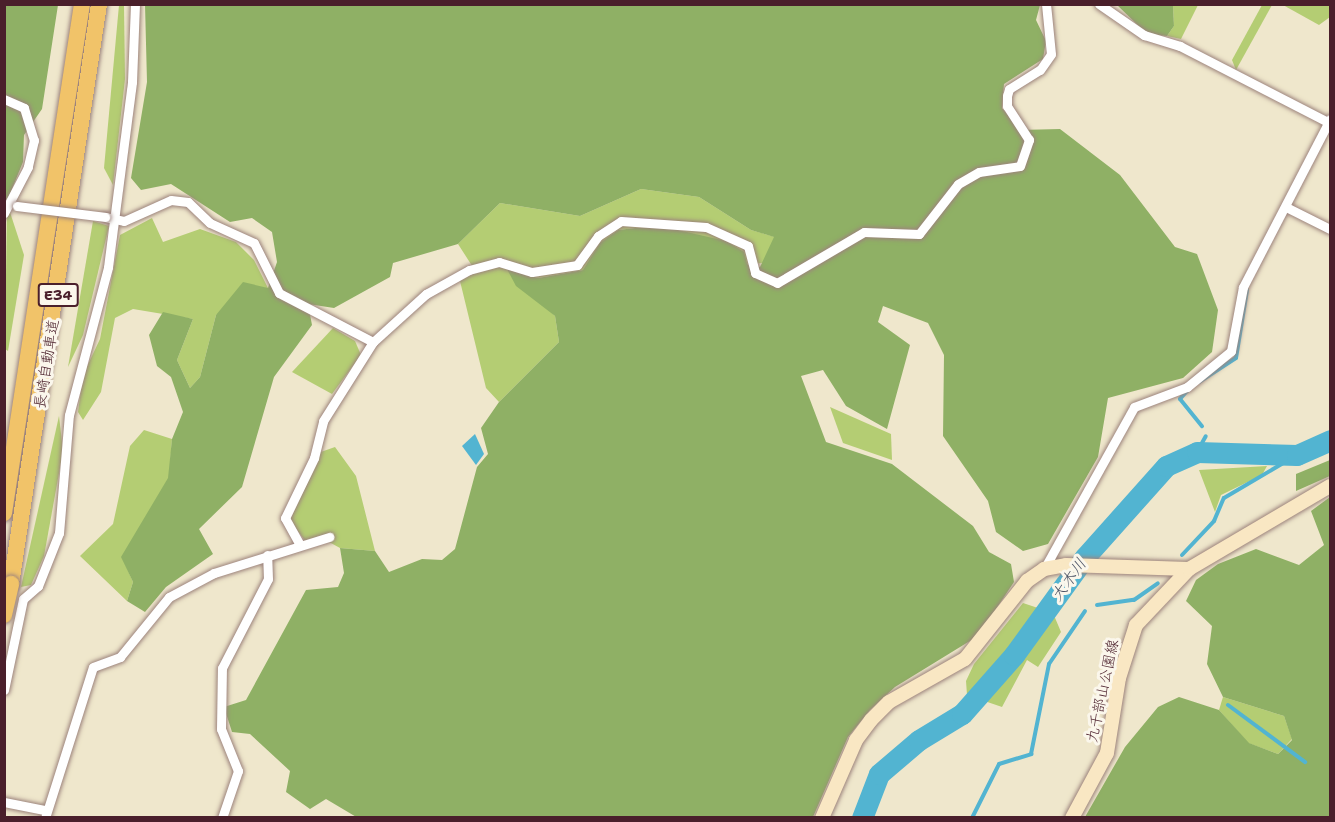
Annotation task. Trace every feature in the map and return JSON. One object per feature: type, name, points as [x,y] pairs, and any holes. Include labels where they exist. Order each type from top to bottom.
[{"type":"highway","name":"長崎自動車道","points":[[4,513],[82,4]]},
{"type":"highway","name":"長崎自動車道","points":[[4,615],[99,4]]},
{"type":"street","points":[[4,690],[23,599],[38,586],[59,533],[69,415],[106,276],[110,218],[132,82],[135,4]]},
{"type":"street","points":[[300,545],[285,518],[314,458],[322,421],[373,342],[426,294],[469,270],[500,262],[532,272],[577,265],[598,236],[621,221],[665,220],[715,230],[748,246],[755,273],[777,283],[864,231],[919,234],[958,183],[979,172],[1020,166],[1026,158],[1029,140],[1007,106],[1007,96],[1009,89],[1040,70],[1051,54],[1046,4]]},
{"type":"street","points":[[822,818],[856,740],[871,720],[889,702],[965,658],[1027,581],[1044,569],[1134,407],[1187,387],[1231,351],[1243,287],[1329,121],[1180,46],[1144,35],[1099,4]]},
{"type":"street","points":[[4,99],[24,108],[34,140],[11,207],[110,218],[132,218],[171,200],[188,202],[210,223],[254,243],[279,293],[373,342]]},
{"type":"street","points":[[1286,207],[1330,229]]},
{"type":"street","name":"九千部山公園線","points":[[1072,818],[1107,753],[1119,678],[1136,625],[1189,568],[1330,486]]},
{"type":"street","points":[[4,802],[44,814],[93,667],[120,657],[169,597],[214,573],[329,537]]},
{"type":"street","points":[[222,818],[238,771],[221,729],[222,668],[268,579],[267,555]]},
{"type":"street","points":[[1044,569],[1066,566],[1189,568]]},
{"type":"street","points":[[8,590],[23,599]]},
{"type":"green space","points":[[5,5],[58,5],[42,109],[24,135],[23,162],[5,206]]},
{"type":"green space","points":[[119,5],[124,5],[125,79],[113,185],[104,168]]},
{"type":"green space","points":[[145,5],[1040,5],[1036,20],[1046,41],[1043,59],[1004,84],[1002,108],[1020,130],[1060,129],[1120,175],[1175,247],[1197,254],[1218,310],[1212,352],[1183,378],[1108,398],[1098,457],[1048,544],[1023,551],[996,532],[988,501],[943,436],[944,355],[928,323],[883,306],[878,322],[910,345],[887,429],[846,406],[823,370],[801,376],[826,442],[892,464],[973,526],[989,552],[1011,564],[1014,582],[978,636],[895,687],[870,710],[848,737],[813,817],[358,818],[326,799],[310,809],[286,792],[290,771],[250,734],[232,732],[224,707],[246,700],[306,590],[338,587],[344,573],[340,548],[375,551],[389,572],[422,559],[442,560],[455,549],[477,467],[488,454],[481,428],[499,402],[559,342],[555,316],[516,286],[507,269],[538,278],[583,270],[600,243],[618,230],[635,228],[669,228],[726,241],[744,252],[747,264],[760,267],[774,237],[751,230],[699,197],[641,189],[580,216],[500,203],[458,244],[393,263],[390,277],[334,308],[308,304],[312,325],[274,377],[242,487],[199,529],[213,554],[166,587],[145,612],[127,601],[133,582],[121,557],[168,478],[172,439],[183,412],[171,377],[157,366],[149,335],[163,312],[193,319],[177,360],[190,388],[200,377],[216,315],[243,282],[268,288],[277,262],[272,232],[252,218],[230,222],[171,184],[141,190],[131,178],[147,82]]},
{"type":"green space","points":[[1117,5],[1173,5],[1174,26],[1167,36],[1147,34]]},
{"type":"green space","points":[[1173,5],[1198,5],[1181,39],[1167,36],[1174,26]]},
{"type":"green space","points":[[1262,5],[1272,5],[1236,70],[1232,60]]},
{"type":"green space","points":[[1283,5],[1330,5],[1330,17],[1319,25]]},
{"type":"green space","points":[[641,189],[699,197],[751,230],[775,237],[765,263],[747,264],[669,228],[635,228],[618,230],[601,243],[584,270],[538,278],[508,270],[555,316],[559,342],[499,402],[486,388],[460,281],[476,272],[458,244],[500,203],[580,216]]},
{"type":"green space","points":[[7,203],[24,255],[8,351],[5,349]]},
{"type":"green space","points":[[152,218],[163,242],[200,229],[236,242],[254,260],[268,288],[216,315],[200,377],[190,388],[177,360],[193,319],[133,309],[115,318],[101,392],[83,420],[78,412],[83,375],[100,339],[120,235]]},
{"type":"green space","points":[[93,221],[109,226],[83,335],[68,367]]},
{"type":"green space","points":[[333,328],[355,341],[361,355],[332,394],[292,372]]},
{"type":"green space","points":[[830,407],[891,434],[892,460],[843,443]]},
{"type":"green space","points":[[59,416],[63,451],[44,556],[31,585],[21,587]]},
{"type":"green space","points":[[144,430],[172,439],[169,478],[122,557],[133,582],[127,601],[80,556],[113,524],[130,446]]},
{"type":"green space","points":[[335,447],[356,476],[375,551],[340,548],[329,542],[310,547],[290,521],[318,453]]},
{"type":"green space","points":[[1330,460],[1330,476],[1296,491],[1296,474]]},
{"type":"green space","points":[[1267,466],[1262,475],[1221,495],[1215,512],[1199,470]]},
{"type":"green space","points":[[1330,497],[1330,817],[1085,817],[1125,747],[1158,707],[1179,697],[1219,710],[1249,743],[1278,754],[1292,740],[1284,716],[1223,697],[1207,664],[1212,626],[1186,601],[1196,580],[1218,564],[1256,549],[1299,565],[1324,545],[1311,511]]},
{"type":"green space","points":[[1023,603],[1053,613],[1061,632],[1038,667],[1027,660],[1002,707],[967,695],[966,681],[974,664]]},
{"type":"green space","points":[[1223,697],[1284,716],[1292,739],[1278,754],[1248,743],[1219,710]]},
{"type":"water","points":[[475,434],[484,454],[476,465],[462,446]]},
{"type":"waterway","points":[[1199,382],[1236,358],[1247,290]]},
{"type":"waterway","points":[[1188,390],[1180,399],[1202,426]]},
{"type":"waterway","points":[[1197,452],[1206,436]]},
{"type":"waterway","name":"大木川","points":[[862,818],[879,774],[919,740],[962,714],[1014,655],[1085,557],[1166,466],[1197,452],[1297,455],[1330,440]]},
{"type":"waterway","points":[[1182,555],[1214,521],[1224,498],[1297,455]]},
{"type":"waterway","points":[[1097,605],[1134,600],[1158,583]]},
{"type":"waterway","points":[[972,818],[999,764],[1031,754],[1049,664],[1085,611]]},
{"type":"waterway","points":[[1228,705],[1305,762]]}]
